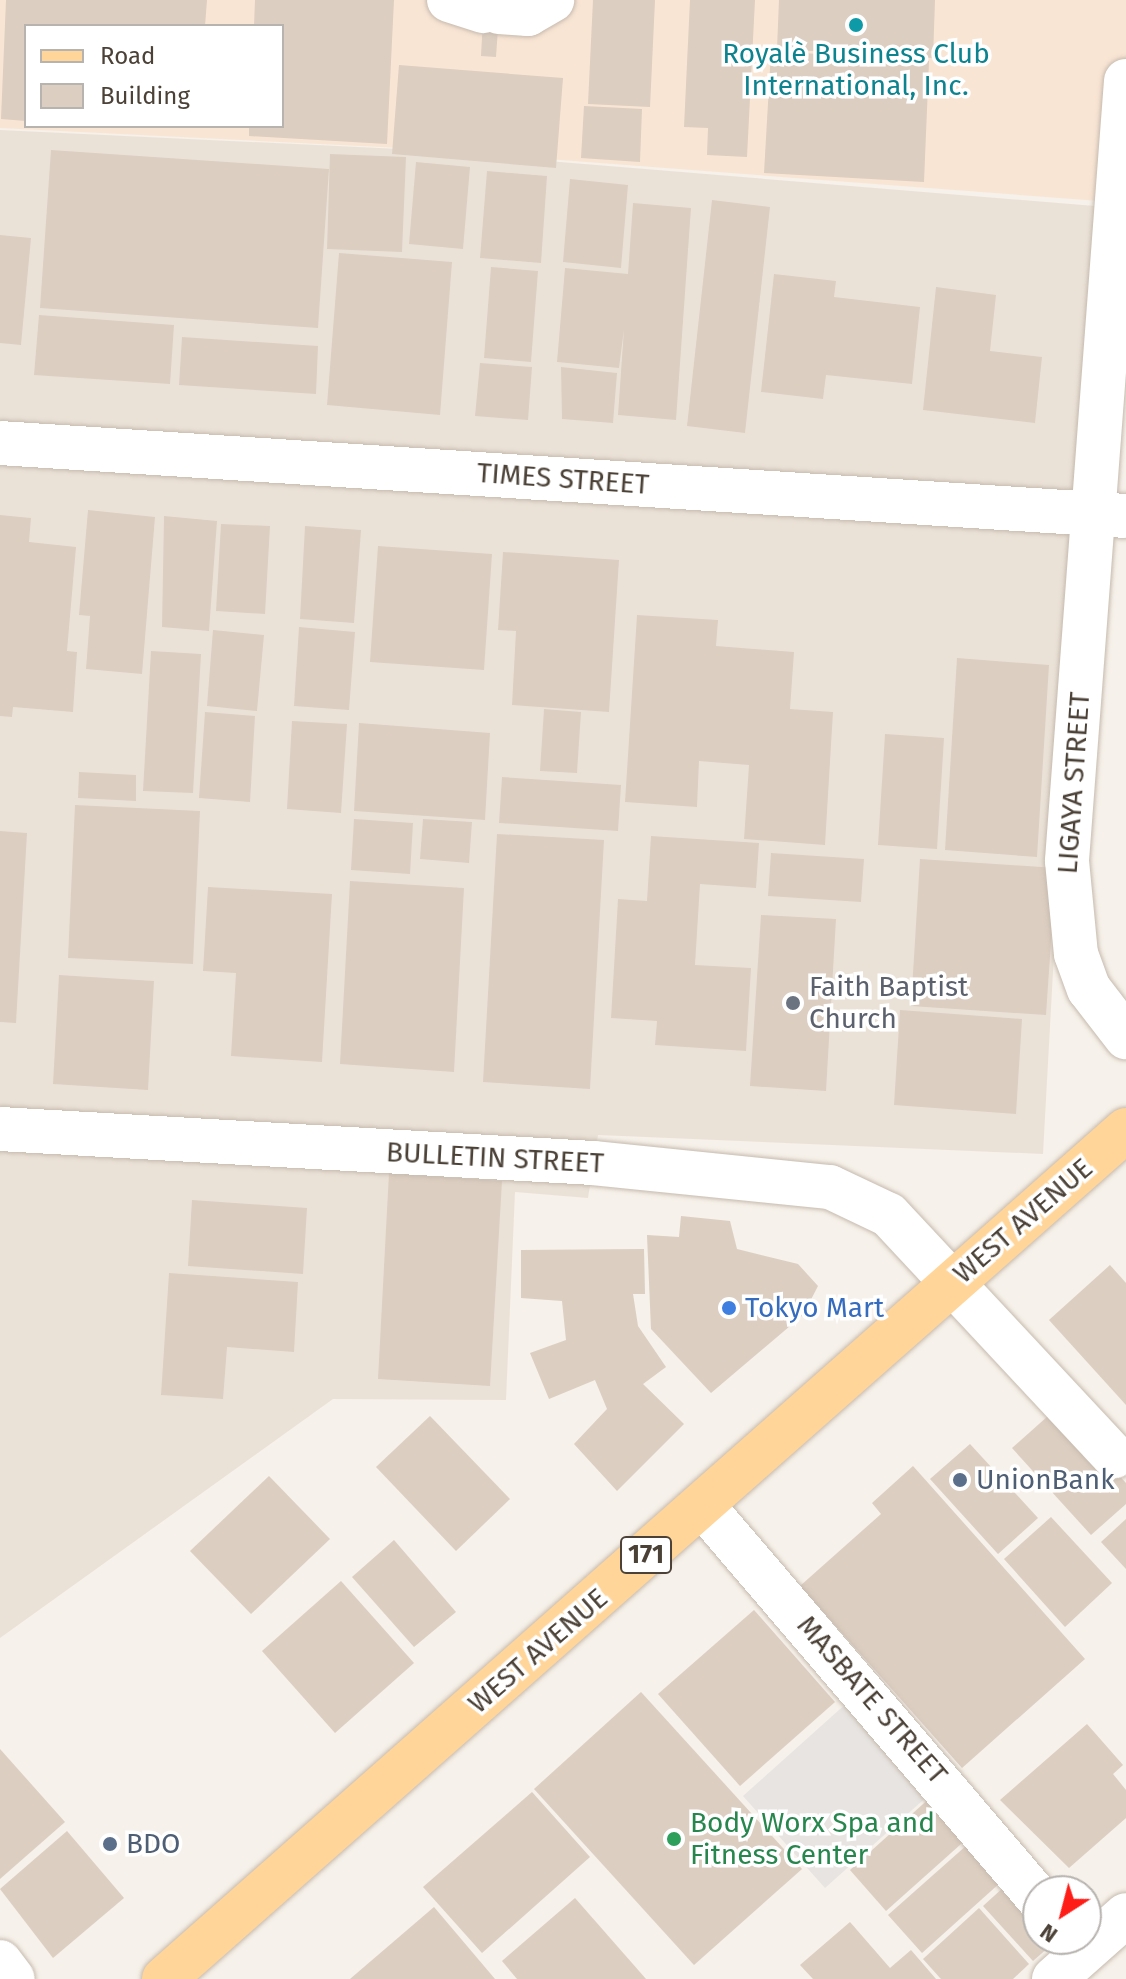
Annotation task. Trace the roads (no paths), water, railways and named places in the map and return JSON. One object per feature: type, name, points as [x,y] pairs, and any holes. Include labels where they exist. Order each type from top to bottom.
[{"type":"main road","name":"WEST AVENUE","points":[[164,1979],[1126,1130]]},
{"type":"street","points":[[477,8],[528,14],[552,0]]},
{"type":"street","name":"LIGAYA STREET","points":[[1126,81],[1110,514],[1068,916],[1089,989],[1126,1037]]},
{"type":"street","name":"TIMES STREET","points":[[0,443],[1110,514]]},
{"type":"street","name":"BULLETIN STREET","points":[[0,1129],[799,1182],[889,1215],[951,1285],[1114,1456]]},
{"type":"street","name":"MASBATE STREET","points":[[703,1506],[1022,1879]]},
{"type":"street","points":[[1078,1963],[1126,1915]]},
{"type":"street","points":[[0,1962],[13,1979]]},
{"type":"place","name":"Royalè Business Club International, Inc.","points":[[856,25]]},
{"type":"place","name":"Faith Baptist Church","points":[[793,1003]]},
{"type":"place","name":"Tokyo Mart","points":[[729,1308]]},
{"type":"place","name":"UnionBank","points":[[960,1480]]},
{"type":"place","name":"Body Worx Spa and Fitness Center","points":[[674,1839]]},
{"type":"place","name":"BDO","points":[[110,1844]]}]
